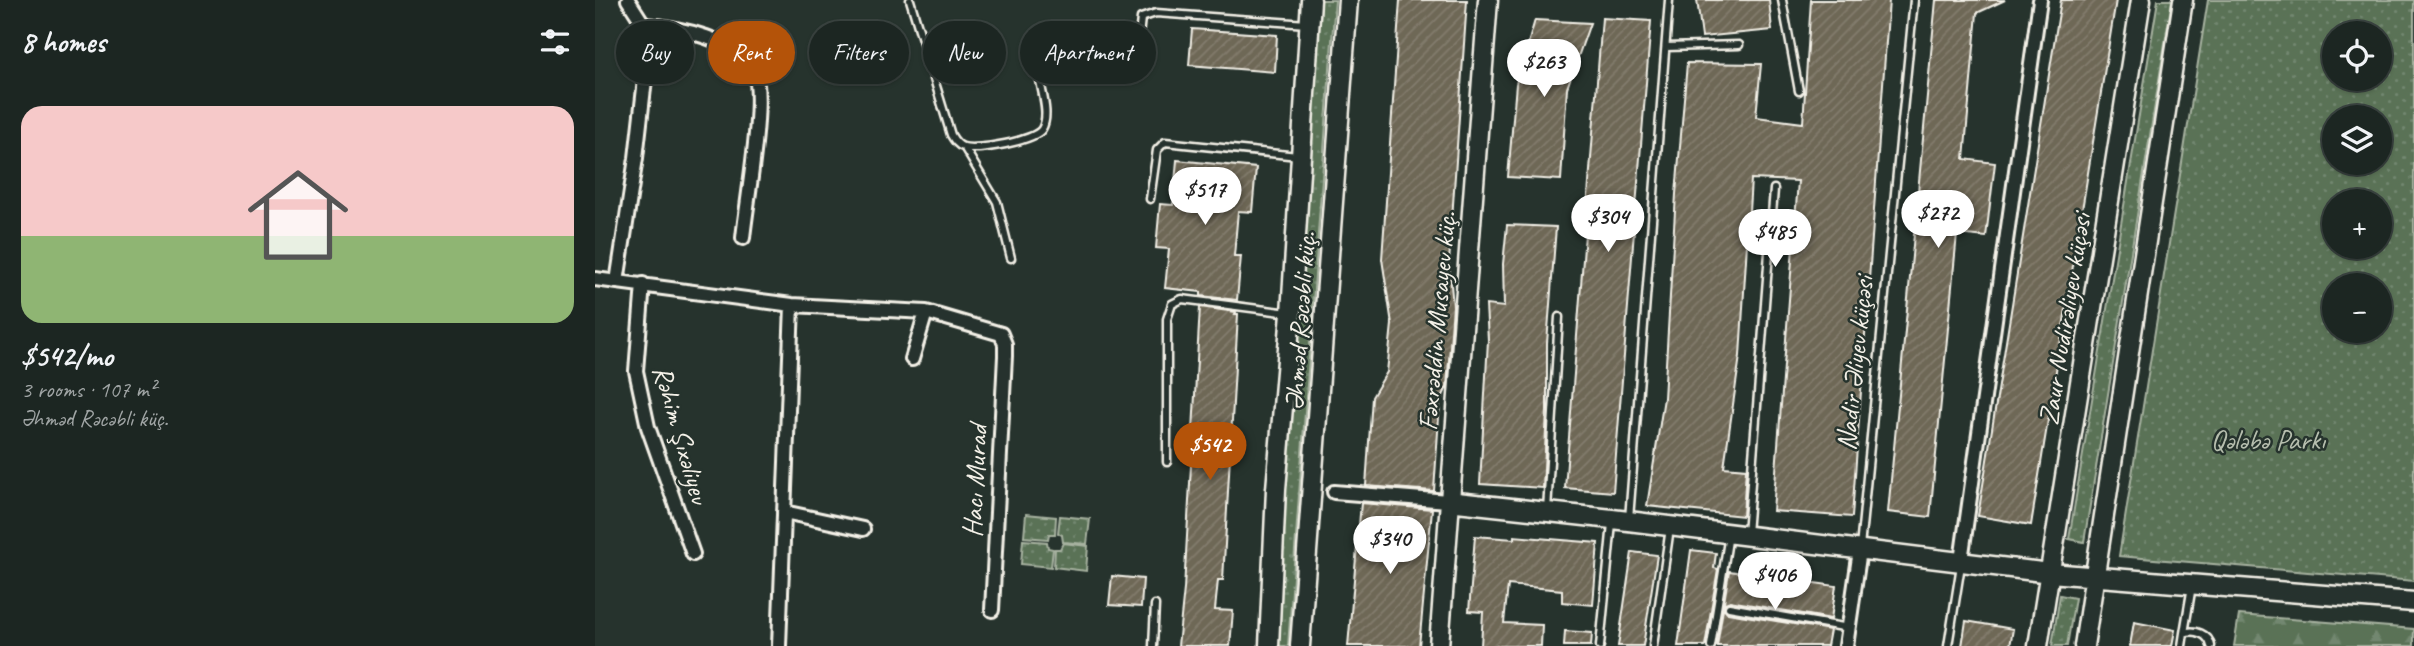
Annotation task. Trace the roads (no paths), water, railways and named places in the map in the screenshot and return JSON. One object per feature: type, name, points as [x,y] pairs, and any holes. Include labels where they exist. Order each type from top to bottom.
[{"type":"street","points":[[628,0],[642,21]]},
{"type":"street","name":"Əhməd Rəcəbli küç.","points":[[1269,646],[1276,489],[1291,313],[1311,0]]},
{"type":"street","name":"Əhməd Rəcəbli küç.","points":[[1300,646],[1348,0]]},
{"type":"street","name":"Fəxrəddin Musayev küç.","points":[[1439,646],[1488,0]]},
{"type":"street","points":[[1961,561],[2040,0]]},
{"type":"street","name":"Zaur Nudirəliyev küçəsi","points":[[2038,646],[2141,0]]},
{"type":"street","points":[[2084,646],[2183,0]]},
{"type":"street","points":[[694,35],[725,45],[742,54],[755,73],[759,97],[743,238]]},
{"type":"street","points":[[617,282],[644,84]]},
{"type":"street","points":[[595,279],[792,305],[926,312],[912,359]]},
{"type":"street","name":"Rəhim Şıxəliyev","points":[[643,284],[636,371],[648,426],[693,554]]},
{"type":"street","points":[[779,646],[792,305]]},
{"type":"street","name":"Hacı Murad","points":[[926,312],[1001,334],[1005,344],[992,610]]},
{"type":"street","points":[[1334,492],[1448,501],[1621,520],[2050,573],[2414,602]]},
{"type":"street","points":[[784,512],[863,529]]},
{"type":"street","name":"Nadir Əliyev küçəsi","points":[[1846,646],[1860,550]]},
{"type":"lane","points":[[910,0],[951,135],[956,143],[964,147],[1033,138],[1042,129],[1046,116],[1041,84]]},
{"type":"lane","points":[[1599,646],[1621,520],[1669,0]]},
{"type":"lane","points":[[1782,0],[1799,91]]},
{"type":"lane","name":"Nadir Əliyev küçəsi","points":[[1860,550],[1914,0]]},
{"type":"lane","points":[[1141,21],[1141,18],[1156,13],[1309,24]]},
{"type":"lane","points":[[1666,47],[1739,45]]},
{"type":"lane","points":[[1150,199],[1157,150],[1165,142],[1300,156]]},
{"type":"lane","points":[[964,147],[997,202],[1011,258]]},
{"type":"lane","points":[[1747,536],[1774,189]]},
{"type":"lane","points":[[1167,462],[1167,320],[1172,304],[1182,299],[1291,313]]},
{"type":"lane","points":[[1547,512],[1559,317]]},
{"type":"lane","points":[[1654,646],[1670,526]]},
{"type":"lane","points":[[1711,646],[1729,534]]},
{"type":"lane","points":[[1948,646],[1961,561]]},
{"type":"lane","points":[[2182,646],[2192,586]]},
{"type":"lane","points":[[1153,646],[1155,605]]},
{"type":"lane","points":[[1729,607],[1849,628]]},
{"type":"lane","points":[[2184,632],[2200,633],[2209,639],[2211,646]]},
{"type":"park label","name":"Qələbə Parkı","points":[[2268,439]]}]
